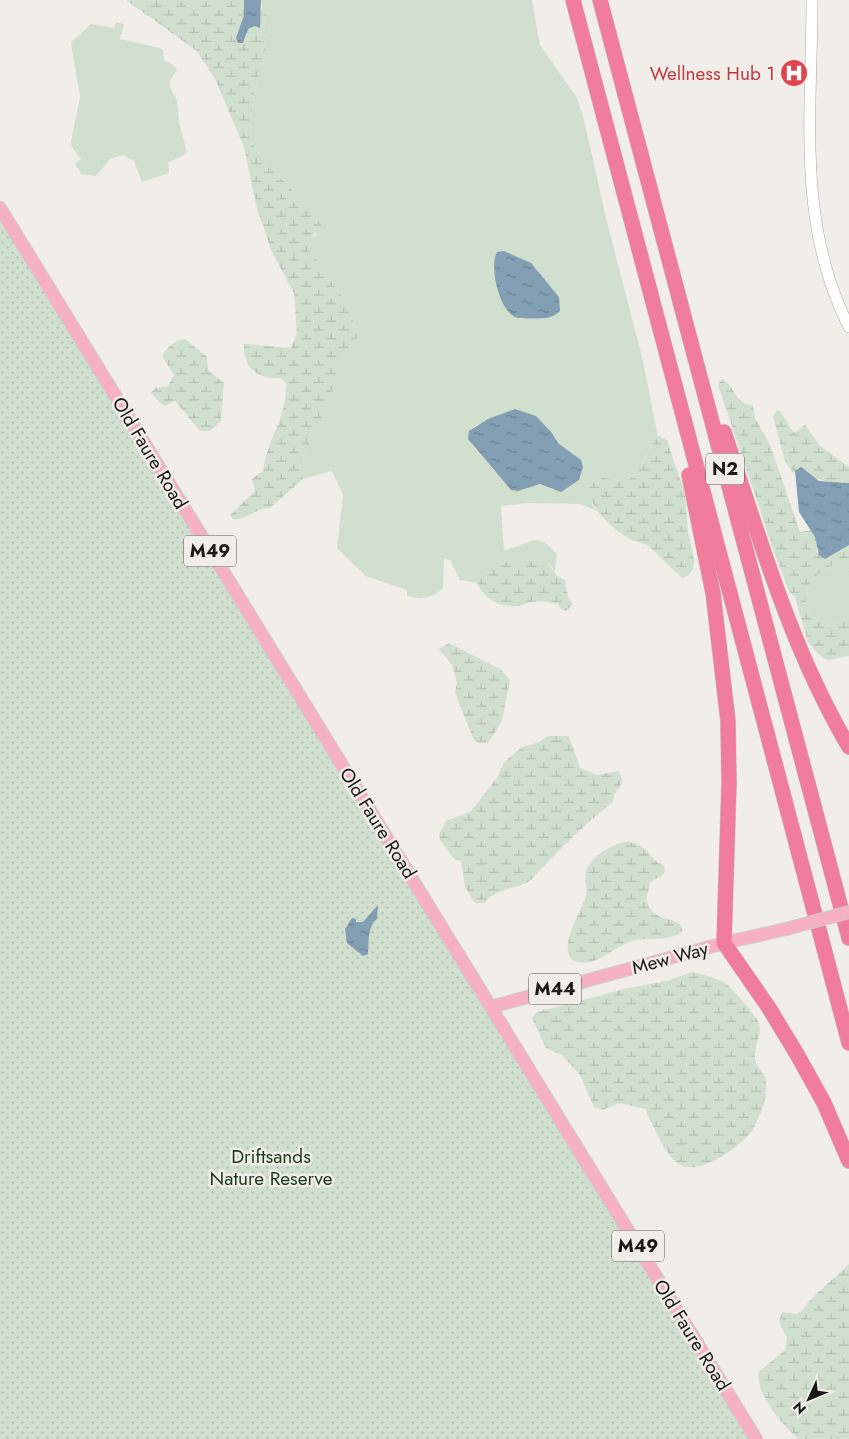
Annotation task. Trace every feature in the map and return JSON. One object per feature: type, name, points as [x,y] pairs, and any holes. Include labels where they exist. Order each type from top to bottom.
[{"type":"highway","name":"N2","points":[[572,0],[849,1043]]},
{"type":"highway","name":"N2","points":[[600,0],[849,938]]},
{"type":"highway","points":[[664,343],[666,374],[710,576],[726,686],[729,775],[724,943],[798,1056],[824,1103],[849,1161]]},
{"type":"highway","points":[[699,373],[718,414],[783,607],[810,673],[849,747]]},
{"type":"main road","points":[[812,0],[810,174],[814,218],[828,278],[849,327]]},
{"type":"main road","name":"Old Faure Road","points":[[0,208],[756,1439]]},
{"type":"main road","name":"Mew Way","points":[[491,1007],[724,943],[849,912]]},
{"type":"green space","points":[[126,0],[244,0],[244,15],[236,38],[238,43],[243,43],[248,29],[255,26],[262,8],[261,0],[271,0],[264,24],[266,53],[254,92],[251,122],[252,143],[266,165],[283,180],[322,226],[310,239],[309,251],[345,302],[358,337],[343,353],[326,410],[315,428],[300,467],[303,479],[270,508],[265,508],[243,518],[233,519],[230,515],[255,491],[252,479],[263,471],[265,460],[281,417],[286,394],[286,383],[280,378],[259,374],[249,366],[244,352],[244,344],[291,348],[297,333],[294,293],[272,252],[257,209],[244,147],[216,81],[197,51]]},
{"type":"green space","points":[[271,0],[532,0],[540,45],[577,98],[584,120],[606,218],[643,361],[658,437],[655,439],[637,474],[624,481],[601,478],[592,505],[599,512],[580,504],[529,503],[501,506],[504,550],[532,541],[543,542],[557,554],[555,571],[547,561],[537,560],[523,565],[501,563],[487,572],[477,583],[460,580],[450,560],[444,559],[443,588],[431,596],[417,598],[407,596],[407,590],[366,576],[337,548],[343,495],[332,471],[303,479],[300,467],[315,428],[326,409],[343,353],[358,337],[344,302],[309,251],[310,239],[317,234],[283,180],[266,165],[252,143],[251,122],[254,92],[266,53],[264,24]],"holes":[[[559,297],[548,318],[519,319]],[[515,409],[554,436],[558,443],[575,455],[553,490],[538,485],[511,490],[472,445],[475,426]]]},
{"type":"green space","points":[[116,22],[124,24],[120,39],[160,48],[163,50],[164,60],[171,63],[177,70],[169,82],[170,88],[177,100],[179,123],[187,153],[168,163],[169,173],[142,182],[134,161],[122,155],[110,159],[96,176],[81,174],[75,163],[81,159],[72,147],[71,141],[80,97],[71,42],[91,24],[114,28]]},
{"type":"green space","name":"Driftsands Nature Reserve","points":[[0,218],[753,1439],[0,1439]]},
{"type":"green space","points":[[185,339],[207,357],[208,370],[224,383],[221,421],[210,431],[200,431],[175,401],[164,406],[151,393],[155,388],[168,386],[174,375],[162,356],[172,344]]},
{"type":"green space","points":[[722,379],[727,382],[741,401],[753,406],[755,418],[770,445],[800,532],[812,530],[817,540],[817,552],[825,559],[849,545],[849,570],[840,564],[824,570],[813,579],[807,591],[806,603],[810,613],[819,620],[832,622],[849,617],[849,656],[827,660],[817,653],[808,642],[795,597],[789,591],[778,563],[718,385]]},
{"type":"green space","points":[[777,410],[780,411],[794,433],[805,425],[819,445],[849,467],[849,483],[830,483],[795,471],[794,474],[785,461],[773,416]]},
{"type":"green space","points":[[659,436],[668,441],[684,492],[694,564],[689,575],[682,578],[647,545],[632,540],[609,524],[596,509],[590,492],[590,484],[601,477],[624,481],[631,478],[642,466],[655,439]]},
{"type":"green space","points":[[537,560],[547,561],[557,576],[565,580],[568,597],[573,604],[566,611],[561,609],[558,604],[541,601],[534,601],[519,606],[499,604],[484,594],[477,583],[488,571],[499,564],[526,563]]},
{"type":"green space","points":[[840,564],[849,570],[849,617],[832,622],[819,620],[810,613],[806,603],[807,591],[813,579],[824,570]]},
{"type":"green space","points":[[449,643],[500,669],[510,680],[502,721],[488,743],[479,743],[474,740],[455,693],[457,683],[452,665],[439,649]]},
{"type":"green space","points":[[548,736],[569,736],[580,768],[597,775],[619,771],[623,782],[614,795],[613,802],[571,839],[532,879],[522,885],[496,893],[484,903],[475,903],[465,887],[461,861],[454,859],[440,840],[439,834],[446,821],[471,811],[497,778],[504,762],[522,747],[539,742]]},
{"type":"green space","points":[[624,842],[641,846],[664,866],[664,873],[650,883],[646,900],[654,913],[677,922],[682,926],[682,931],[670,937],[637,939],[592,962],[578,962],[571,958],[568,951],[568,942],[586,897],[586,870],[599,854],[608,848]]},
{"type":"green space","points":[[692,972],[725,983],[754,1015],[760,1028],[755,1058],[766,1079],[766,1087],[764,1105],[752,1131],[745,1139],[718,1159],[697,1167],[687,1167],[679,1164],[668,1153],[645,1109],[619,1103],[603,1110],[594,1107],[580,1075],[562,1055],[546,1048],[532,1018],[537,1012],[624,989],[667,981]]},
{"type":"green space","points":[[849,1264],[849,1439],[798,1439],[778,1417],[766,1400],[759,1382],[758,1373],[785,1350],[787,1337],[781,1328],[780,1322],[783,1312],[797,1314],[802,1311],[810,1300]]},
{"type":"water","points":[[244,0],[261,0],[260,28],[255,26],[248,29],[243,43],[238,43],[236,38],[244,15]]},
{"type":"water","points":[[504,251],[531,263],[559,297],[560,311],[548,318],[517,318],[509,313],[500,297],[494,267],[497,252]]},
{"type":"water","points":[[515,409],[536,416],[552,433],[558,443],[581,460],[583,467],[579,480],[561,492],[540,484],[518,491],[511,490],[468,439],[469,431],[488,419]]},
{"type":"water","points":[[801,467],[819,481],[849,483],[849,545],[825,559],[819,555],[815,537],[799,512],[795,471]]},
{"type":"water","points":[[378,905],[377,919],[370,931],[368,954],[363,956],[347,943],[345,929],[352,918],[356,919],[356,922],[363,922]]},
{"type":"place","name":"Wellness Hub 1","points":[[794,73]]}]
